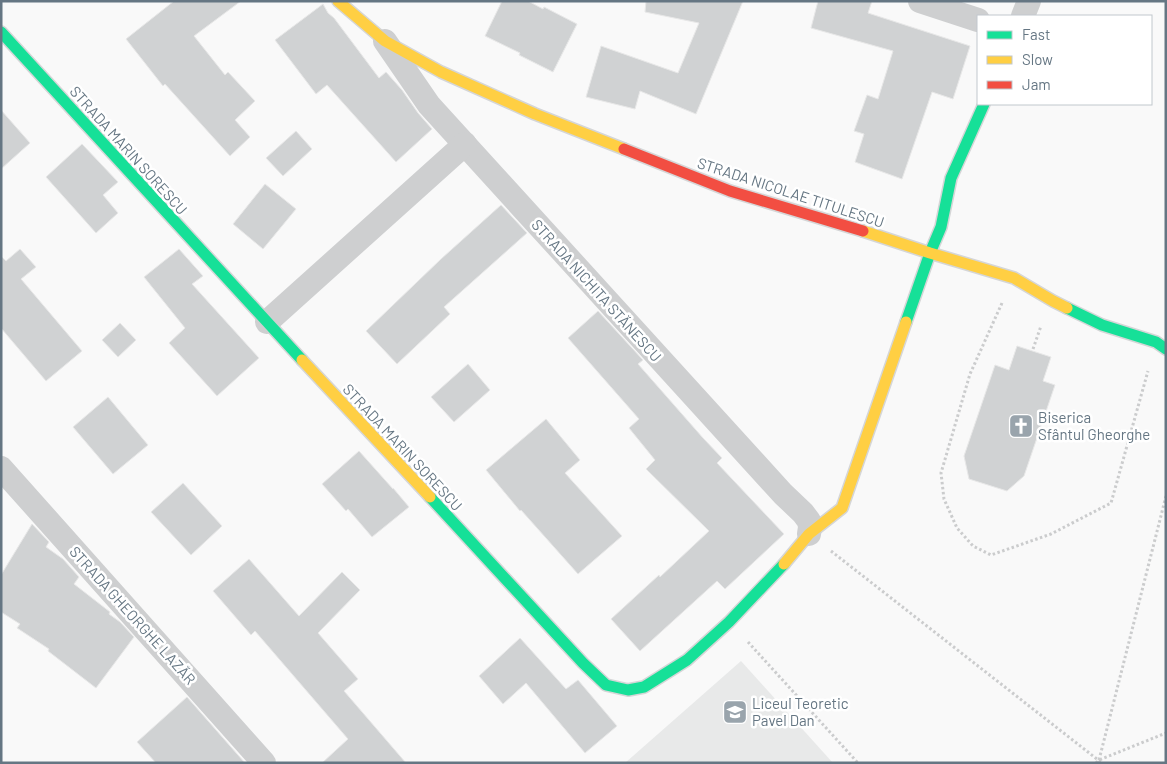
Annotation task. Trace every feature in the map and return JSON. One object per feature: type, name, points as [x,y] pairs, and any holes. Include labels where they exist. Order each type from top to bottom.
[{"type":"street","name":"STRADA NICOLAE TITULESCU","points":[[338,1],[385,41],[442,72],[535,114],[721,187],[1014,278],[1053,301],[1102,324],[1163,342]]},
{"type":"street","points":[[920,1],[977,20]]},
{"type":"street","points":[[1023,15],[1029,1]]},
{"type":"street","name":"STRADA MARIN SORESCU","points":[[1,32],[583,662],[606,685],[628,690],[644,687],[687,660],[729,622],[791,557],[809,534],[842,508],[930,253],[941,227],[951,178],[984,105]]},
{"type":"street","name":"STRADA NICHITA STĂNESCU","points":[[385,41],[429,105],[783,494],[803,513],[810,524],[809,534]]},
{"type":"street","points":[[267,322],[465,144]]},
{"type":"street","name":"STRADA GHEORGHE LAZĂR","points":[[1,468],[264,763]]},
{"type":"path","points":[[1014,278],[970,374],[941,474],[944,499],[957,528],[972,546],[991,555],[1051,534],[1111,503],[1163,342]]},
{"type":"path","points":[[1034,349],[1036,340]]},
{"type":"path","points":[[1099,762],[1166,496]]},
{"type":"path","points":[[809,534],[1099,762]]},
{"type":"path","points":[[729,622],[858,763]]},
{"type":"path","points":[[1099,762],[1166,733]]},
{"type":"shaded area","name":"Liceul Teoretic Pavel Dan","points":[[741,661],[833,763],[625,763]]},
{"type":"building","points":[[174,1],[241,1],[194,36],[225,75],[228,72],[255,101],[235,120],[250,137],[230,156],[165,84],[163,86],[126,39]]},
{"type":"building","points":[[502,1],[528,1],[577,24],[553,72],[485,36]]},
{"type":"building","points":[[646,1],[743,1],[696,114],[640,91],[635,109],[586,97],[601,46],[678,73],[699,23],[645,12]]},
{"type":"building","points":[[818,1],[872,1],[868,13],[970,46],[953,99],[932,92],[902,179],[855,162],[864,134],[854,131],[867,95],[878,99],[893,51],[811,28]]},
{"type":"building","points":[[323,4],[379,78],[386,72],[432,129],[396,162],[327,85],[316,94],[275,40]]},
{"type":"building","points":[[1,110],[30,143],[1,169]]},
{"type":"building","points":[[296,131],[312,149],[283,176],[266,158]]},
{"type":"building","points":[[82,144],[118,182],[103,195],[118,213],[96,233],[46,177]]},
{"type":"building","points":[[265,184],[296,209],[263,249],[233,224]]},
{"type":"building","points":[[501,205],[527,233],[444,307],[450,314],[397,364],[366,331]]},
{"type":"building","points":[[20,249],[36,267],[21,279],[82,351],[46,381],[1,328],[1,256],[6,261]]},
{"type":"building","points":[[179,249],[203,276],[192,284],[259,358],[217,396],[169,343],[185,328],[144,277]]},
{"type":"building","points":[[598,311],[643,360],[638,364],[722,458],[717,463],[784,534],[725,589],[717,581],[640,651],[611,619],[709,531],[646,469],[655,460],[629,428],[639,419],[568,338]]},
{"type":"building","points":[[120,323],[136,340],[118,357],[102,340]]},
{"type":"building","points":[[1017,346],[1051,357],[1043,381],[1055,385],[1024,476],[1007,491],[969,479],[964,456],[995,365],[1009,370]]},
{"type":"building","points":[[468,364],[490,390],[454,422],[431,397]]},
{"type":"building","points":[[108,397],[148,445],[113,474],[73,427]]},
{"type":"building","points":[[546,419],[580,460],[565,473],[622,536],[578,574],[520,511],[486,470]]},
{"type":"building","points":[[359,451],[409,507],[372,537],[348,509],[346,511],[322,484]]},
{"type":"building","points":[[183,483],[222,526],[191,555],[151,512]]},
{"type":"building","points":[[32,524],[49,542],[46,547],[63,559],[79,577],[74,584],[110,612],[109,614],[120,622],[134,637],[96,688],[48,651],[49,649],[17,628],[20,624],[1,612],[1,575]]},
{"type":"building","points":[[249,559],[299,616],[342,572],[360,590],[318,633],[358,679],[344,691],[406,763],[322,763],[348,739],[255,631],[251,635],[213,591]]},
{"type":"building","points":[[520,638],[566,689],[578,680],[617,726],[585,753],[526,683],[503,704],[479,676]]},
{"type":"building","points":[[187,697],[245,763],[156,763],[137,742]]},
{"type":"traffic: fast","points":[[1,32],[302,360]]},
{"type":"traffic: fast","points":[[906,322],[941,227],[951,178],[984,105]]},
{"type":"traffic: fast","points":[[1067,308],[1102,325],[1156,342],[1166,349]]},
{"type":"traffic: fast","points":[[430,497],[583,663],[606,685],[628,690],[644,687],[687,660],[729,622],[784,564]]},
{"type":"traffic: slow","points":[[338,1],[385,41],[441,72],[535,114],[624,149]]},
{"type":"traffic: slow","points":[[863,231],[1014,278],[1067,308]]},
{"type":"traffic: slow","points":[[784,564],[809,534],[842,508],[906,322]]},
{"type":"traffic: slow","points":[[302,360],[430,497]]},
{"type":"traffic: jam","points":[[624,149],[730,191],[863,231]]},
{"type":"place","name":"Biserica Sfântul Gheorghe","points":[[1021,426]]},
{"type":"place","name":"Liceul Teoretic Pavel Dan","points":[[735,712]]}]
